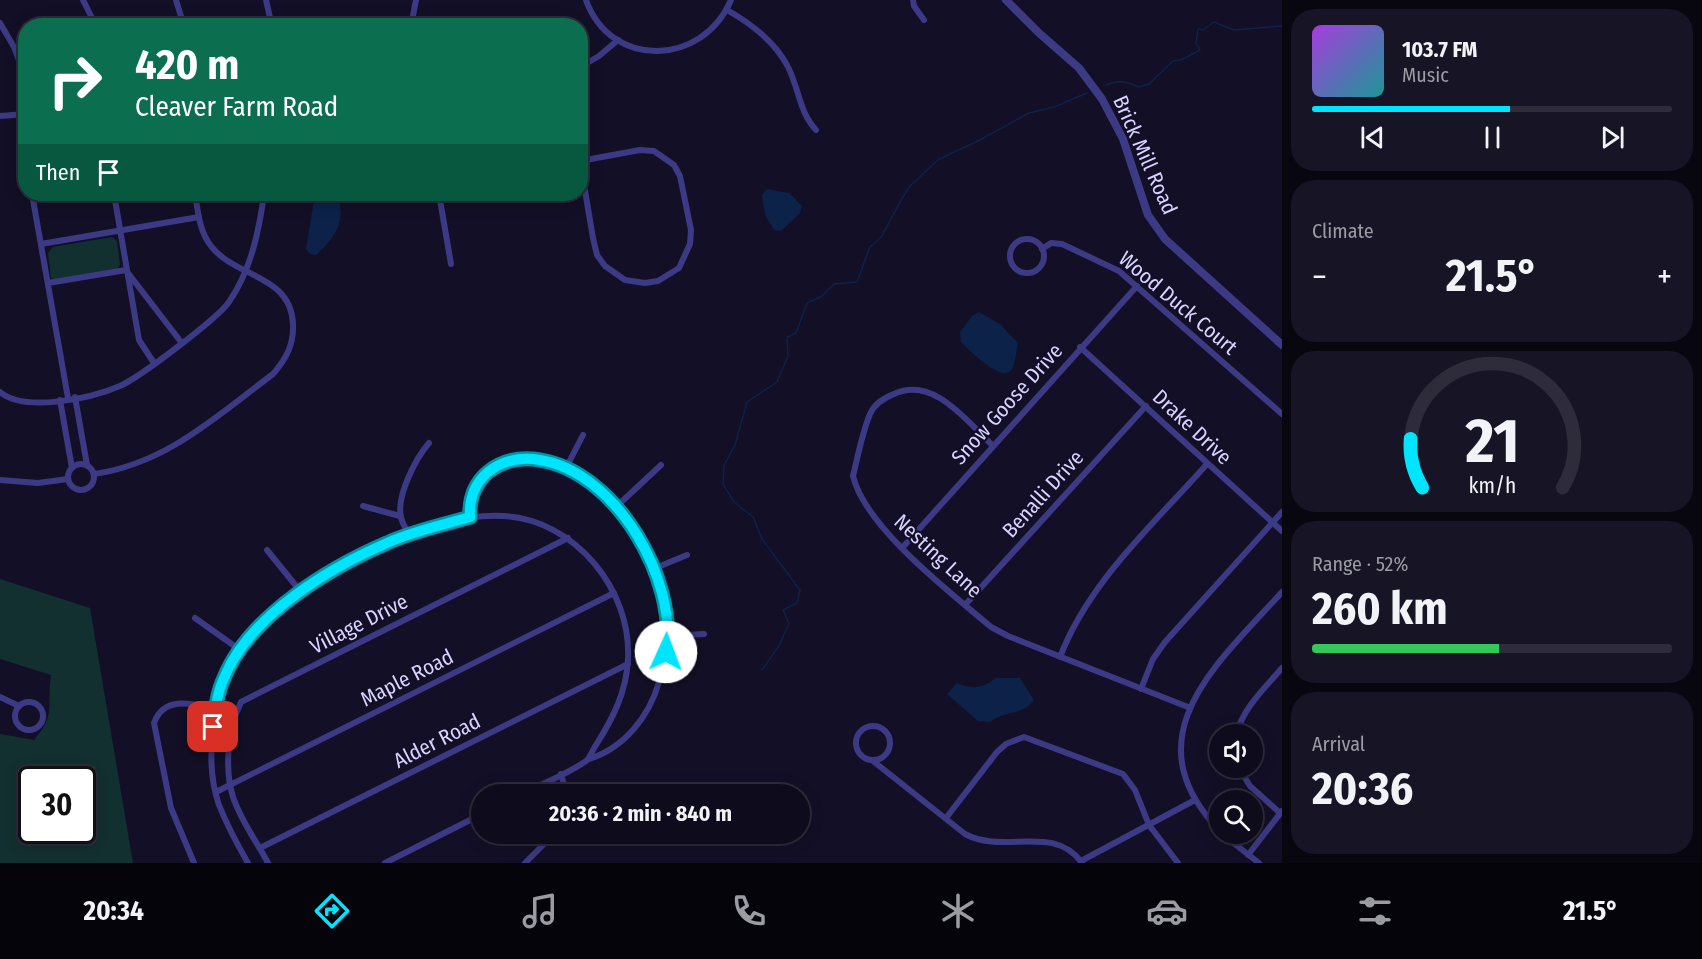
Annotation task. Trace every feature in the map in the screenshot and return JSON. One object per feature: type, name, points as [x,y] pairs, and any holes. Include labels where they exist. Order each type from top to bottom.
[{"type":"street","points":[[83,0],[92,18]]},
{"type":"street","points":[[176,0],[182,18]]},
{"type":"street","points":[[266,0],[270,18]]},
{"type":"street","points":[[413,18],[416,0]]},
{"type":"street","points":[[586,0],[596,21],[618,40],[644,50],[658,52],[685,47],[709,32],[727,10],[731,0]]},
{"type":"street","points":[[913,0],[914,6],[924,20]]},
{"type":"street","name":"Brick Mill Road","points":[[1006,0],[1079,68],[1102,99],[1123,139],[1148,214],[1165,239],[1282,345]]},
{"type":"street","points":[[727,10],[765,38],[788,66],[805,118],[816,130]]},
{"type":"street","points":[[0,23],[18,58]]},
{"type":"street","points":[[588,63],[599,57],[618,40]]},
{"type":"street","points":[[0,116],[18,115]]},
{"type":"street","points":[[587,201],[597,255],[604,267],[625,280],[645,284],[658,281],[679,268],[687,251],[691,230],[680,176],[674,165],[654,151],[640,150],[588,160]]},
{"type":"street","points":[[33,201],[68,398],[87,465],[94,474]]},
{"type":"street","points":[[115,201],[139,340],[154,363]]},
{"type":"street","points":[[94,474],[137,464],[168,451],[237,401],[283,363],[293,335],[289,306],[274,285],[220,256],[211,246],[199,217],[196,201]]},
{"type":"street","points":[[0,392],[21,402],[68,398],[123,385],[154,363],[216,316],[228,302],[258,238],[263,201]]},
{"type":"street","points":[[440,201],[452,264]]},
{"type":"street","points":[[41,244],[199,217]]},
{"type":"street","name":"Wood Duck Court","points":[[1022,240],[1033,241],[1042,249],[1043,261],[1034,272],[1019,271],[1011,262],[1011,250],[1022,240]]},
{"type":"street","name":"Wood Duck Court","points":[[1042,249],[1051,243],[1062,244],[1119,271],[1282,414]]},
{"type":"street","points":[[48,283],[126,270]]},
{"type":"street","points":[[126,270],[181,342]]},
{"type":"street","name":"Snow Goose Drive","points":[[903,547],[1080,346],[1137,286]]},
{"type":"street","name":"Drake Drive","points":[[1080,346],[1282,531]]},
{"type":"street","name":"Nesting Lane","points":[[992,445],[932,392],[918,388],[905,389],[879,401],[870,412],[853,476],[855,485],[880,526],[991,627],[1008,636],[1188,708]]},
{"type":"street","points":[[68,398],[72,468],[68,479]]},
{"type":"street","name":"Benalli Drive","points":[[965,605],[1146,406]]},
{"type":"street","points":[[566,468],[583,435]]},
{"type":"street","points":[[409,534],[400,516],[409,474],[418,456],[429,442]]},
{"type":"street","points":[[470,517],[471,497],[477,485],[498,465],[530,458],[549,461],[566,468],[602,492],[616,507],[638,537],[663,597],[668,636],[658,687],[643,718],[612,748],[541,784]]},
{"type":"street","points":[[72,468],[77,464],[87,465]]},
{"type":"street","points":[[1060,657],[1082,610],[1101,583],[1207,464]]},
{"type":"street","points":[[616,507],[661,465]]},
{"type":"street","points":[[68,479],[76,489],[82,490],[92,483],[94,474]]},
{"type":"street","points":[[0,480],[38,483],[68,479]]},
{"type":"street","points":[[363,507],[400,516]]},
{"type":"street","points":[[1141,689],[1153,659],[1165,642],[1282,512]]},
{"type":"street","points":[[248,863],[236,842],[216,792],[211,745],[215,709],[223,678],[240,650],[279,609],[349,560],[409,534],[470,517],[504,516],[527,520],[568,538],[597,566],[614,593],[623,614],[627,631],[628,664],[620,703],[589,759]]},
{"type":"street","name":"Village Drive","points":[[268,863],[241,817],[230,784],[230,735],[241,702],[568,538]]},
{"type":"street","points":[[267,550],[301,592]]},
{"type":"street","points":[[653,569],[687,555]]},
{"type":"street","points":[[1209,820],[1195,800],[1183,765],[1181,742],[1188,708],[1212,672],[1282,592]]},
{"type":"street","name":"Maple Road","points":[[216,792],[614,593]]},
{"type":"street","points":[[195,618],[240,650]]},
{"type":"street","points":[[668,636],[704,634]]},
{"type":"street","name":"Alder Road","points":[[260,848],[628,664]]},
{"type":"street","points":[[1240,724],[1242,717],[1282,668]]},
{"type":"street","points":[[0,697],[19,706]]},
{"type":"street","points":[[26,702],[37,705],[42,714],[39,724],[32,729],[21,727],[15,716],[19,706],[26,702]]},
{"type":"street","points":[[194,863],[171,807],[154,723],[157,714],[174,704],[186,702],[215,709]]},
{"type":"street","points":[[873,761],[886,755],[890,741],[886,731],[872,726],[860,731],[856,744],[862,756],[873,761],[980,842],[1050,841],[1065,845],[1081,862],[1195,800]]},
{"type":"street","points":[[946,818],[997,752],[1005,744],[1024,737],[1123,774],[1135,790],[1149,825],[1178,863]]},
{"type":"street","points":[[561,774],[564,784]]},
{"type":"street","points":[[1245,778],[1250,786],[1281,812],[1248,855]]},
{"type":"street","points":[[389,862],[471,820]]},
{"type":"street","points":[[525,863],[544,844]]},
{"type":"street","points":[[1234,844],[1259,863]]},
{"type":"green space","points":[[112,237],[117,241],[120,265],[117,269],[57,280],[51,278],[48,253],[53,247]]},
{"type":"green space","points":[[0,579],[90,608],[133,863],[0,863],[0,734],[34,740],[48,716],[51,675],[0,659]]},
{"type":"water","points":[[767,189],[789,193],[802,206],[800,213],[781,231],[774,230],[765,215],[762,195]]},
{"type":"water","points":[[314,201],[339,201],[340,221],[334,235],[316,255],[310,254],[306,249]]},
{"type":"water","points":[[979,312],[1000,324],[1018,343],[1014,364],[1007,373],[993,369],[961,342],[960,332],[972,316]]},
{"type":"water","points":[[996,678],[1020,678],[1034,700],[1019,711],[995,718],[990,722],[978,721],[947,694],[957,683],[968,687],[978,687]]},
{"type":"waterway","points":[[1106,85],[1126,82],[1138,87],[1149,84],[1173,61],[1181,60],[1200,50],[1196,43],[1198,29],[1203,30],[1214,22],[1234,30],[1282,26]]},
{"type":"waterway","points":[[762,670],[779,646],[789,623],[783,610],[797,603],[800,590],[762,539],[753,517],[734,502],[723,484],[724,465],[735,445],[747,402],[777,382],[788,356],[787,337],[796,333],[807,303],[821,297],[834,284],[857,282],[870,247],[882,236],[910,186],[939,159],[1029,113],[1054,107],[1087,93]]},
{"type":"route","points":[[213,727],[223,678],[230,665],[259,628],[279,609],[349,560],[409,534],[470,517],[471,497],[485,475],[498,465],[530,458],[549,461],[579,476],[602,492],[627,520],[647,554],[660,585],[668,636],[666,652]]}]
